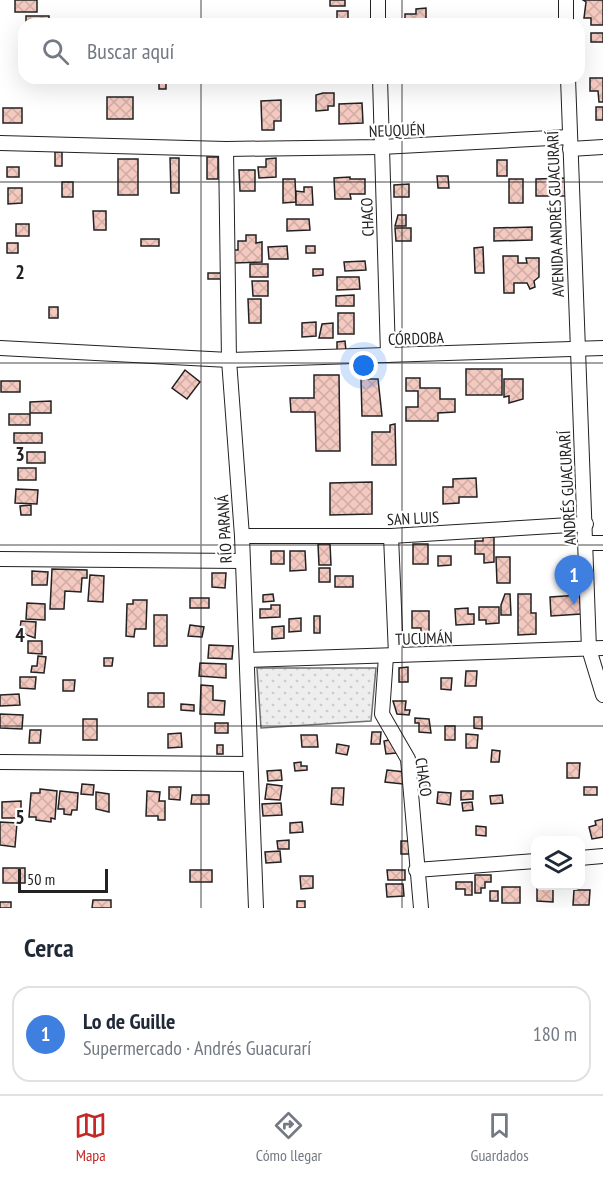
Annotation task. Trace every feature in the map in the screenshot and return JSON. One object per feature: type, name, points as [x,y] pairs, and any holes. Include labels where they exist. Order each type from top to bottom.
[{"type":"street","points":[[378,0],[378,18]]},
{"type":"street","points":[[566,0],[566,18]]},
{"type":"street","name":"CHACO","points":[[380,84],[388,355]]},
{"type":"street","name":"AVENIDA ANDRÉS GUACURARÍ","points":[[567,84],[576,349]]},
{"type":"street","name":"NEUQUÉN","points":[[0,143],[226,149],[570,143],[603,147]]},
{"type":"street","name":"RÍO PARANÁ","points":[[226,149],[229,360],[242,536],[256,908]]},
{"type":"street","name":"CÓRDOBA","points":[[0,348],[229,360],[603,348]]},
{"type":"street","name":"ANDRÉS GUACURARÍ","points":[[576,349],[587,543],[596,648],[603,694]]},
{"type":"street","name":"SAN LUIS","points":[[242,536],[391,536],[586,524]]},
{"type":"street","name":"CHACO","points":[[391,536],[391,656],[382,714],[408,759],[421,908]]},
{"type":"street","points":[[587,543],[603,543]]},
{"type":"street","points":[[0,559],[242,561]]},
{"type":"street","name":"TUCUMÁN","points":[[247,660],[596,648]]},
{"type":"street","points":[[0,762],[249,764]]},
{"type":"street","points":[[585,858],[603,856]]},
{"type":"street","points":[[416,870],[531,861]]},
{"type":"shaded area","points":[[257,668],[376,668],[371,721],[261,728]]},
{"type":"building","points":[[15,0],[37,0],[37,12],[15,12]]},
{"type":"building","points":[[330,0],[345,0],[345,6],[330,6]]},
{"type":"building","points":[[583,0],[603,0],[603,25],[591,25],[591,18],[584,18],[586,2]]},
{"type":"building","points":[[426,8],[426,18],[405,18],[405,14],[416,14],[416,9]]},
{"type":"building","points":[[337,11],[348,11],[348,18],[337,18]]},
{"type":"building","points":[[26,16],[49,16],[49,18],[26,18]]},
{"type":"building","points":[[591,33],[603,33],[603,42],[591,42]]},
{"type":"building","points":[[590,78],[603,78],[603,102],[599,102],[598,91],[590,91]]},
{"type":"building","points":[[159,84],[166,84],[166,89],[159,89]]},
{"type":"building","points":[[334,93],[334,106],[328,106],[328,110],[316,111],[316,95]]},
{"type":"building","points":[[107,97],[133,97],[133,119],[107,119]]},
{"type":"building","points":[[281,100],[281,121],[274,121],[274,130],[262,130],[261,101]]},
{"type":"building","points":[[362,103],[363,123],[339,124],[339,104]]},
{"type":"building","points":[[596,107],[603,107],[603,120],[596,120]]},
{"type":"building","points":[[3,108],[22,108],[22,123],[3,123]]},
{"type":"building","points":[[55,152],[62,152],[62,166],[55,166]]},
{"type":"building","points":[[207,157],[218,157],[218,179],[207,179]]},
{"type":"building","points":[[170,158],[179,158],[179,193],[171,193]]},
{"type":"building","points":[[276,158],[276,177],[259,178],[258,167],[266,167],[266,159]]},
{"type":"building","points":[[118,159],[138,159],[138,195],[118,195]]},
{"type":"building","points":[[497,160],[507,160],[507,176],[497,176]]},
{"type":"building","points":[[7,167],[19,167],[19,177],[7,177]]},
{"type":"building","points":[[239,170],[255,170],[255,191],[240,191]]},
{"type":"building","points":[[437,176],[448,176],[449,188],[438,188]]},
{"type":"building","points":[[350,177],[350,179],[365,179],[365,194],[350,194],[351,199],[335,199],[334,178]]},
{"type":"building","points":[[568,178],[568,196],[536,196],[536,179]]},
{"type":"building","points":[[283,179],[295,179],[296,202],[283,203]]},
{"type":"building","points":[[509,179],[523,179],[523,203],[509,203]]},
{"type":"building","points":[[62,182],[73,182],[73,197],[62,197]]},
{"type":"building","points":[[409,184],[409,197],[394,197],[394,185]]},
{"type":"building","points":[[304,187],[312,187],[313,205],[296,205],[296,191],[304,192]]},
{"type":"building","points":[[8,188],[22,188],[22,203],[8,204]]},
{"type":"building","points":[[93,211],[106,211],[106,230],[94,230]]},
{"type":"building","points":[[398,215],[406,215],[406,226],[395,226]]},
{"type":"building","points":[[287,219],[309,219],[310,230],[287,231]]},
{"type":"building","points":[[16,224],[29,224],[29,236],[16,236]]},
{"type":"building","points":[[532,227],[532,240],[494,241],[494,228]]},
{"type":"building","points":[[395,228],[411,228],[411,241],[396,241]]},
{"type":"building","points":[[246,235],[256,235],[256,243],[262,242],[262,262],[234,263],[234,250],[238,250],[238,241],[246,241]]},
{"type":"building","points":[[141,239],[159,239],[159,246],[141,246]]},
{"type":"building","points":[[7,243],[18,243],[18,253],[7,253]]},
{"type":"building","points":[[287,246],[288,259],[269,259],[268,247]]},
{"type":"building","points":[[306,246],[315,246],[315,253],[306,253]]},
{"type":"building","points":[[483,247],[484,273],[475,273],[474,248]]},
{"type":"building","points":[[503,256],[518,256],[518,263],[527,263],[526,258],[539,258],[539,277],[534,281],[535,287],[530,289],[527,283],[514,283],[514,293],[504,293]]},
{"type":"building","points":[[365,261],[366,270],[345,271],[344,262]]},
{"type":"building","points":[[250,264],[268,264],[268,277],[250,277]]},
{"type":"building","points":[[313,269],[323,269],[323,275],[313,276]]},
{"type":"building","points":[[208,273],[222,273],[222,279],[208,279]]},
{"type":"building","points":[[337,277],[359,277],[360,289],[337,290]]},
{"type":"building","points":[[252,281],[268,281],[268,296],[253,296]]},
{"type":"building","points":[[354,295],[354,306],[336,306],[336,296]]},
{"type":"building","points":[[248,299],[261,299],[261,323],[249,323]]},
{"type":"building","points":[[49,307],[58,307],[58,318],[49,318]]},
{"type":"building","points":[[338,313],[354,313],[354,334],[338,334]]},
{"type":"building","points":[[316,322],[316,336],[302,337],[302,323]]},
{"type":"building","points":[[333,323],[333,338],[319,338],[322,324]]},
{"type":"building","points":[[345,341],[346,351],[337,351],[337,342]]},
{"type":"building","points":[[466,369],[502,369],[502,395],[466,395]]},
{"type":"building","points":[[185,370],[200,382],[187,399],[172,388]]},
{"type":"building","points":[[314,375],[339,375],[340,451],[316,451],[315,412],[291,412],[290,398],[314,398]]},
{"type":"building","points":[[406,378],[420,378],[420,388],[440,388],[440,399],[455,399],[455,412],[438,413],[438,421],[406,421],[406,407],[418,407],[418,391],[406,391]]},
{"type":"building","points":[[361,379],[378,379],[382,416],[362,416]]},
{"type":"building","points":[[504,379],[523,379],[523,399],[509,403],[509,396],[504,397]]},
{"type":"building","points":[[1,381],[20,381],[20,392],[1,392]]},
{"type":"building","points":[[51,401],[51,413],[30,413],[30,402]]},
{"type":"building","points":[[9,414],[30,414],[30,425],[9,425]]},
{"type":"building","points":[[395,424],[396,465],[372,465],[372,432],[390,432],[390,425]]},
{"type":"building","points":[[14,433],[42,433],[42,443],[14,443]]},
{"type":"building","points":[[27,452],[45,452],[45,463],[27,463]]},
{"type":"building","points":[[18,468],[36,468],[36,480],[18,480]]},
{"type":"building","points":[[476,478],[477,497],[459,497],[459,503],[443,504],[443,487],[453,487],[453,479]]},
{"type":"building","points":[[372,482],[372,514],[330,515],[330,483]]},
{"type":"building","points":[[16,489],[38,490],[37,504],[15,503]]},
{"type":"building","points":[[31,505],[31,515],[21,515],[20,506]]},
{"type":"building","points":[[483,537],[494,537],[494,562],[484,563],[484,554],[475,554],[475,541],[483,541]]},
{"type":"building","points":[[318,544],[330,544],[331,565],[319,565]]},
{"type":"building","points":[[413,544],[428,544],[428,564],[413,564]]},
{"type":"building","points":[[271,551],[284,551],[284,564],[271,564]]},
{"type":"building","points":[[290,551],[305,551],[306,570],[290,571]]},
{"type":"building","points":[[438,556],[451,556],[451,565],[438,566]]},
{"type":"building","points":[[496,557],[510,557],[510,583],[497,583]]},
{"type":"building","points":[[319,568],[330,568],[330,582],[319,582]]},
{"type":"building","points":[[52,569],[87,570],[87,578],[82,578],[81,592],[65,591],[64,609],[50,609]]},
{"type":"building","points":[[32,571],[48,572],[47,585],[32,585]]},
{"type":"building","points":[[212,573],[226,573],[225,588],[212,587]]},
{"type":"building","points":[[90,575],[104,576],[103,602],[88,601]]},
{"type":"building","points":[[335,576],[353,576],[353,587],[335,587]]},
{"type":"building","points":[[273,594],[274,601],[263,602],[263,595]]},
{"type":"building","points":[[505,594],[510,594],[511,615],[501,615],[501,605]]},
{"type":"building","points":[[518,594],[531,594],[531,613],[536,613],[536,634],[518,635]]},
{"type":"building","points":[[580,595],[581,614],[551,616],[550,597]]},
{"type":"building","points":[[190,598],[209,598],[209,608],[190,608]]},
{"type":"building","points":[[133,600],[147,600],[146,629],[135,629],[134,637],[126,636],[127,604],[133,604]]},
{"type":"building","points":[[27,603],[45,604],[45,620],[26,619]]},
{"type":"building","points":[[271,605],[280,605],[280,617],[260,618],[260,609],[271,609]]},
{"type":"building","points":[[479,607],[499,607],[499,623],[486,624],[486,620],[479,620]]},
{"type":"building","points":[[468,608],[468,614],[474,614],[474,624],[456,625],[455,609]]},
{"type":"building","points":[[412,611],[429,611],[429,632],[421,632],[421,628],[412,628]]},
{"type":"building","points":[[154,615],[167,615],[167,646],[154,646]]},
{"type":"building","points":[[314,616],[320,616],[320,633],[314,633]]},
{"type":"building","points":[[301,618],[301,631],[289,632],[289,619]]},
{"type":"building","points":[[21,621],[36,622],[35,638],[24,634],[24,629],[20,629]]},
{"type":"building","points":[[190,625],[204,627],[202,637],[188,636]]},
{"type":"building","points":[[284,626],[284,638],[272,639],[272,627]]},
{"type":"building","points":[[28,641],[42,641],[42,654],[28,653]]},
{"type":"building","points":[[209,645],[233,646],[232,659],[208,658]]},
{"type":"building","points":[[38,656],[46,657],[44,673],[31,672],[32,666],[37,666]]},
{"type":"building","points":[[104,658],[113,658],[112,666],[104,666]]},
{"type":"building","points":[[200,663],[226,664],[226,678],[199,676]]},
{"type":"building","points":[[408,667],[408,682],[399,682],[399,668]]},
{"type":"building","points":[[466,671],[477,671],[476,686],[465,686]]},
{"type":"building","points":[[20,677],[36,677],[35,689],[20,688]]},
{"type":"building","points":[[441,678],[452,678],[451,690],[441,689]]},
{"type":"building","points":[[63,680],[75,680],[74,691],[63,691]]},
{"type":"building","points":[[201,685],[213,686],[213,700],[225,701],[224,715],[200,714]]},
{"type":"building","points":[[148,693],[164,693],[164,707],[148,707]]},
{"type":"building","points":[[19,694],[20,705],[0,706],[0,695]]},
{"type":"building","points":[[393,701],[406,701],[405,710],[410,710],[409,715],[397,714]]},
{"type":"building","points":[[181,704],[194,705],[194,711],[181,710]]},
{"type":"building","points":[[0,714],[23,715],[22,729],[0,728]]},
{"type":"building","points":[[474,717],[482,717],[482,729],[474,728]]},
{"type":"building","points":[[415,718],[429,719],[431,733],[419,732],[419,723],[415,723]]},
{"type":"building","points":[[83,719],[97,719],[97,740],[83,740]]},
{"type":"building","points":[[215,723],[228,723],[228,733],[215,733]]},
{"type":"building","points":[[445,726],[455,726],[455,740],[445,740]]},
{"type":"building","points":[[30,730],[41,730],[40,743],[29,743]]},
{"type":"building","points":[[372,732],[381,732],[380,744],[371,744]]},
{"type":"building","points":[[181,733],[182,747],[168,748],[168,734]]},
{"type":"building","points":[[466,734],[478,735],[477,748],[466,748]]},
{"type":"building","points":[[301,735],[317,735],[318,747],[302,747]]},
{"type":"building","points":[[394,739],[396,753],[386,754],[384,741]]},
{"type":"building","points":[[337,744],[349,746],[347,755],[336,753]]},
{"type":"building","points":[[217,745],[223,745],[223,754],[217,754]]},
{"type":"building","points":[[492,750],[500,751],[499,762],[491,762]]},
{"type":"building","points":[[301,762],[301,766],[307,766],[307,770],[295,771],[294,763]]},
{"type":"building","points":[[567,763],[580,763],[579,778],[567,778]]},
{"type":"building","points":[[281,770],[282,780],[268,781],[267,771]]},
{"type":"building","points":[[387,770],[405,772],[403,784],[385,782]]},
{"type":"building","points":[[82,784],[94,785],[93,795],[81,794]]},
{"type":"building","points":[[267,784],[282,786],[280,800],[265,799]]},
{"type":"building","points":[[420,784],[430,784],[430,791],[420,792]]},
{"type":"building","points":[[169,787],[181,787],[180,800],[169,799]]},
{"type":"building","points":[[584,787],[597,787],[597,795],[584,795]]},
{"type":"building","points":[[332,788],[344,788],[343,805],[331,804]]},
{"type":"building","points":[[40,789],[57,791],[55,819],[51,818],[51,822],[29,817],[31,793],[40,793]]},
{"type":"building","points":[[60,791],[78,793],[77,810],[72,810],[71,815],[64,814],[64,809],[58,809]]},
{"type":"building","points":[[147,791],[160,792],[159,801],[165,801],[165,820],[158,820],[158,816],[146,816]]},
{"type":"building","points":[[461,791],[473,791],[473,799],[461,800]]},
{"type":"building","points":[[96,792],[109,794],[109,812],[96,809]]},
{"type":"building","points":[[438,792],[451,793],[450,805],[437,803]]},
{"type":"building","points":[[192,795],[209,795],[209,804],[191,804]]},
{"type":"building","points":[[502,795],[503,803],[491,804],[490,796]]},
{"type":"building","points":[[21,801],[21,818],[2,818],[2,802]]},
{"type":"building","points":[[472,802],[473,810],[463,811],[462,803]]},
{"type":"building","points":[[281,803],[282,815],[263,816],[262,804]]},
{"type":"building","points":[[603,819],[603,837],[592,839],[589,827],[596,825],[595,821]]},
{"type":"building","points":[[0,822],[17,823],[15,847],[0,845]]},
{"type":"building","points":[[302,822],[303,832],[290,833],[290,823]]},
{"type":"building","points":[[476,826],[486,827],[486,836],[476,835]]},
{"type":"building","points":[[289,840],[289,849],[278,849],[277,841]]},
{"type":"building","points":[[401,841],[409,841],[410,854],[401,854]]},
{"type":"building","points":[[280,851],[281,862],[266,863],[265,852]]},
{"type":"building","points":[[3,868],[25,868],[25,883],[3,883]]},
{"type":"building","points":[[190,870],[212,870],[212,882],[190,882]]},
{"type":"building","points":[[387,870],[405,870],[405,880],[388,880]]},
{"type":"building","points":[[475,875],[491,875],[491,882],[485,882],[485,888],[481,888],[481,893],[475,893]]},
{"type":"building","points":[[300,876],[313,876],[313,888],[301,889]]},
{"type":"building","points":[[456,882],[472,882],[472,895],[465,895],[465,889],[456,889]]},
{"type":"building","points":[[386,884],[403,884],[404,896],[387,897]]},
{"type":"building","points":[[502,887],[520,887],[520,903],[502,903]]},
{"type":"building","points":[[537,890],[553,890],[553,902],[537,901]]},
{"type":"building","points":[[574,890],[590,890],[589,905],[573,905]]},
{"type":"building","points":[[490,891],[498,891],[498,901],[490,901]]},
{"type":"building","points":[[93,900],[111,900],[111,908],[92,908]]},
{"type":"building","points":[[297,901],[305,901],[305,908],[297,908]]},
{"type":"building","points":[[0,902],[11,902],[11,908],[0,908]]},
{"type":"place","name":"Lo de Guille","points":[[574,605]]}]
